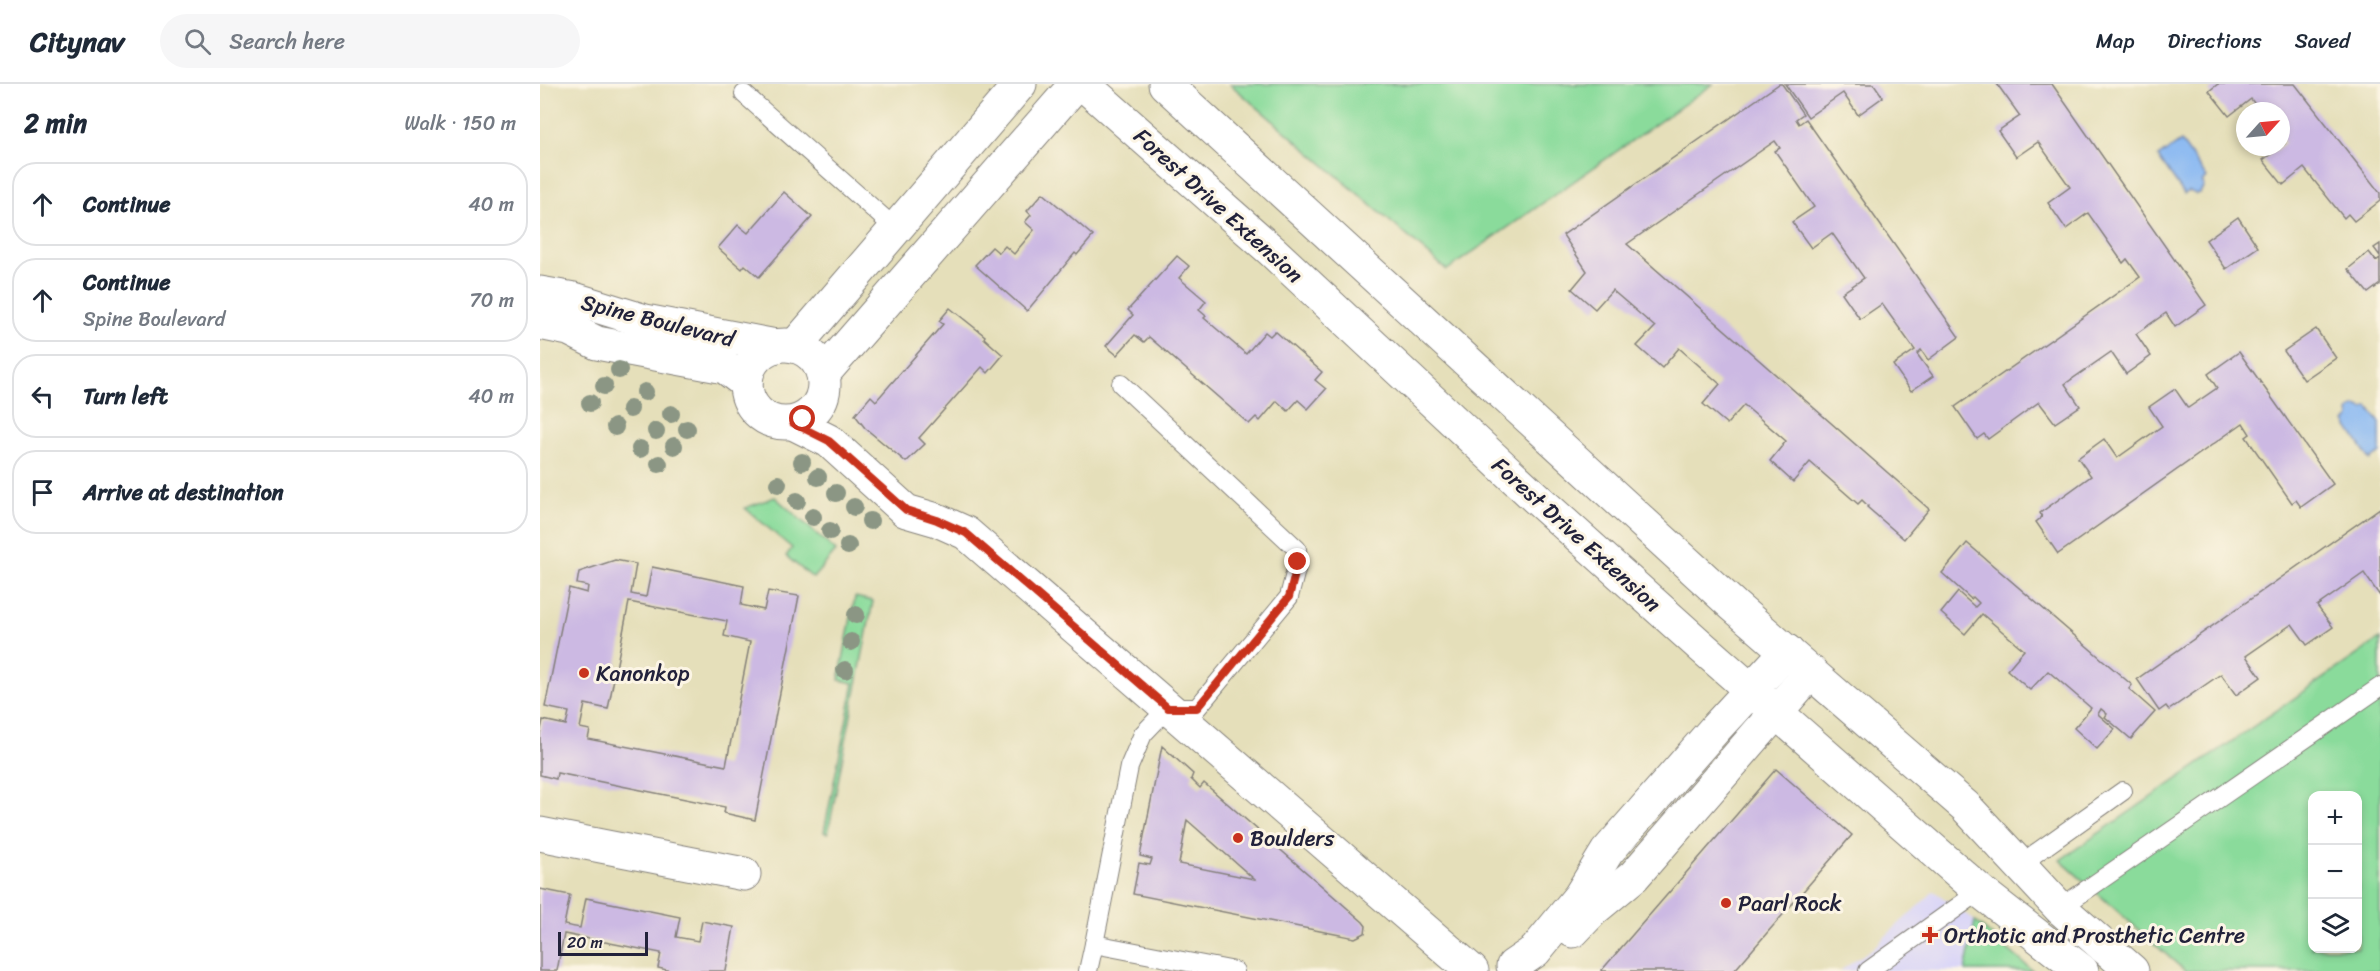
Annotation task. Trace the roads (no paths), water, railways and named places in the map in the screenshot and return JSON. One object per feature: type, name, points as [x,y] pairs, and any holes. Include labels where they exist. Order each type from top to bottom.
[{"type":"street","points":[[1020,84],[896,229],[786,346],[758,355],[747,372],[746,383],[747,395],[753,407],[762,416],[782,424],[812,400],[1076,84]]},
{"type":"street","name":"Forest Drive Extension","points":[[1083,84],[1272,251],[1536,498],[1751,691],[1980,891],[2082,971]]},
{"type":"street","points":[[1164,84],[1734,606],[1965,806],[2060,908],[2132,971]]},
{"type":"street","name":"Spine Boulevard","points":[[540,293],[574,299],[645,321],[786,346]]},
{"type":"street","name":"Spine Boulevard","points":[[540,323],[569,329],[597,342],[724,367],[746,383]]},
{"type":"street","points":[[786,346],[813,356],[812,400],[829,441],[906,510],[966,533],[1506,970]]},
{"type":"street","points":[[1506,970],[1535,951],[1580,896],[1607,852],[1787,651]]},
{"type":"street","points":[[1506,970],[1546,960],[1594,909],[1634,876],[1811,672]]},
{"type":"street","points":[[540,834],[744,874]]},
{"type":"lane","points":[[744,94],[896,229]]},
{"type":"lane","points":[[1088,971],[1129,767],[1143,734],[1182,708],[1289,597],[1298,562],[1297,549],[1121,384]]},
{"type":"lane","points":[[2060,908],[2380,687]]},
{"type":"lane","points":[[2019,865],[2123,791]]},
{"type":"lane","points":[[1868,971],[1980,891]]},
{"type":"lane","points":[[1094,944],[1235,971]]},
{"type":"water","points":[[2181,141],[2207,178],[2202,182],[2204,185],[2200,193],[2189,191],[2184,194],[2158,157]]},
{"type":"water","points":[[2356,406],[2364,409],[2368,406],[2380,423],[2380,453],[2370,460],[2345,422],[2350,418],[2349,411]]},
{"type":"place","name":"Kanonkop","points":[[584,673]]},
{"type":"place","name":"Boulders","points":[[1238,838]]},
{"type":"place","name":"Paarl Rock","points":[[1726,903]]},
{"type":"place","name":"Orthotic and Prosthetic Centre","points":[[1930,935]]}]
